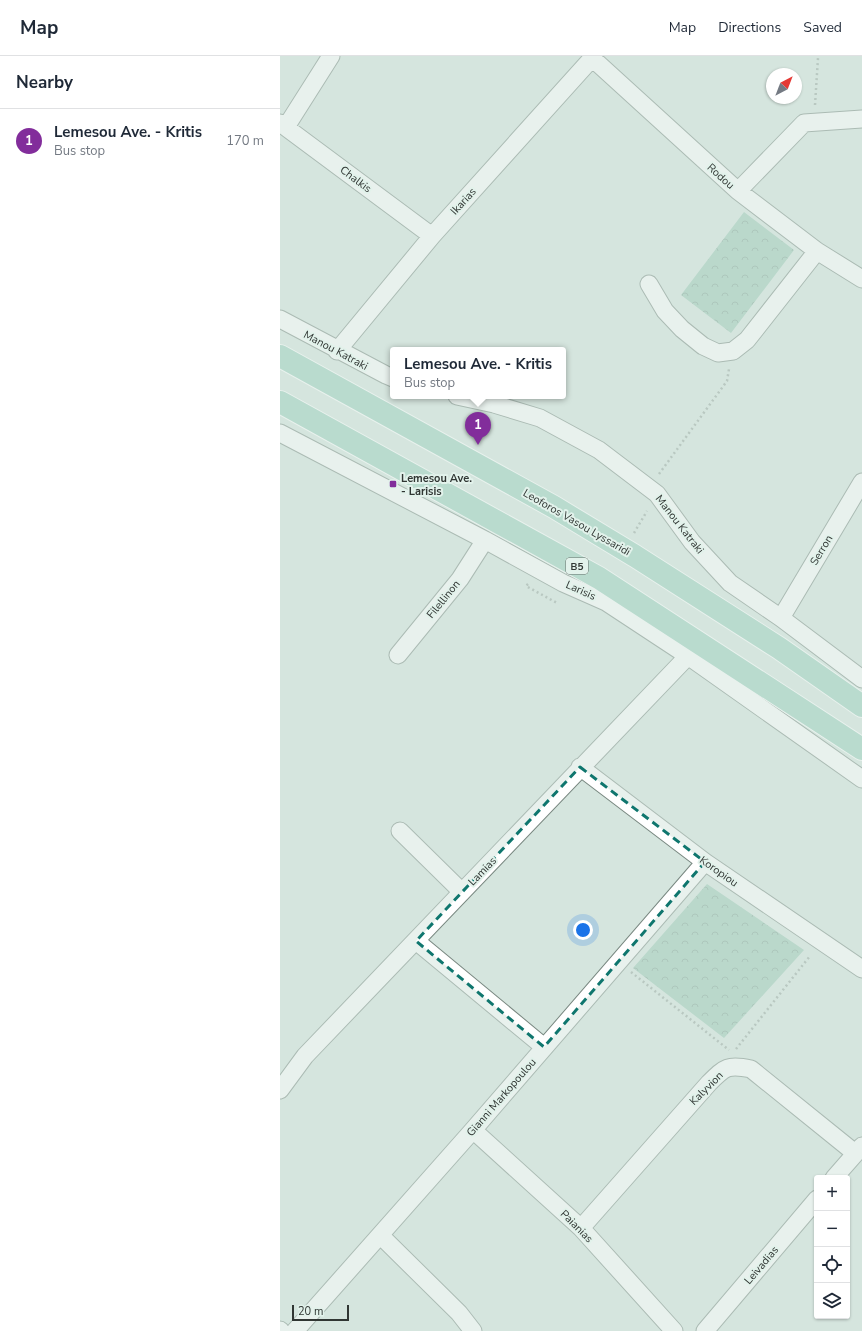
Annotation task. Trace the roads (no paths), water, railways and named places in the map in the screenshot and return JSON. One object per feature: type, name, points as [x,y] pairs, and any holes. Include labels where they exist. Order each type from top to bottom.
[{"type":"main road","name":"Leoforos Vasou Lyssaridi","points":[[280,356],[554,507],[641,560],[772,644],[862,706]]},
{"type":"main road","name":"B5","points":[[280,402],[599,578],[862,749]]},
{"type":"street","points":[[283,125],[331,56]]},
{"type":"street","name":"Rodou","points":[[593,57],[738,191],[817,251],[862,279]]},
{"type":"street","name":"Ikarias","points":[[337,351],[432,236],[593,57]]},
{"type":"street","points":[[738,191],[804,123],[862,119]]},
{"type":"street","name":"Chalkis","points":[[283,125],[432,236]]},
{"type":"street","points":[[649,284],[665,311],[682,329],[703,346],[718,353],[733,351],[746,340],[817,251]]},
{"type":"street","name":"Manou Katraki","points":[[280,320],[337,351],[390,377]]},
{"type":"street","name":"Manou Katraki","points":[[471,399],[494,404],[540,418],[599,450],[653,490],[692,542],[730,583],[781,618],[862,679]]},
{"type":"street","name":"Larisis","points":[[280,433],[486,540],[563,583],[606,602],[688,656],[862,779]]},
{"type":"street","name":"Serron","points":[[781,618],[862,482]]},
{"type":"street","name":"Filellinon","points":[[398,655],[460,579],[486,540]]},
{"type":"street","name":"Lamias","points":[[280,1090],[306,1056],[580,767],[688,656]]},
{"type":"street","name":"Koropiou","points":[[580,767],[705,862],[862,969]]},
{"type":"street","points":[[400,831],[462,892]]},
{"type":"street","name":"Gianni Markopoulou","points":[[295,1331],[473,1130],[705,862]]},
{"type":"street","points":[[416,941],[544,1047]]},
{"type":"street","name":"Kalyvion","points":[[581,1228],[709,1082],[723,1070],[737,1066],[751,1069],[859,1150]]},
{"type":"street","name":"Paianias","points":[[473,1130],[581,1228],[674,1331]]},
{"type":"street","points":[[837,1175],[859,1150]]},
{"type":"street","name":"Leivadias","points":[[705,1331],[814,1203]]},
{"type":"street","points":[[380,1235],[458,1313],[473,1331]]},
{"type":"place","name":"Lemesou Ave. - Kritis","points":[[478,445]]},
{"type":"place","name":"Lemesou Ave. - Larisis","points":[[393,484]]}]
